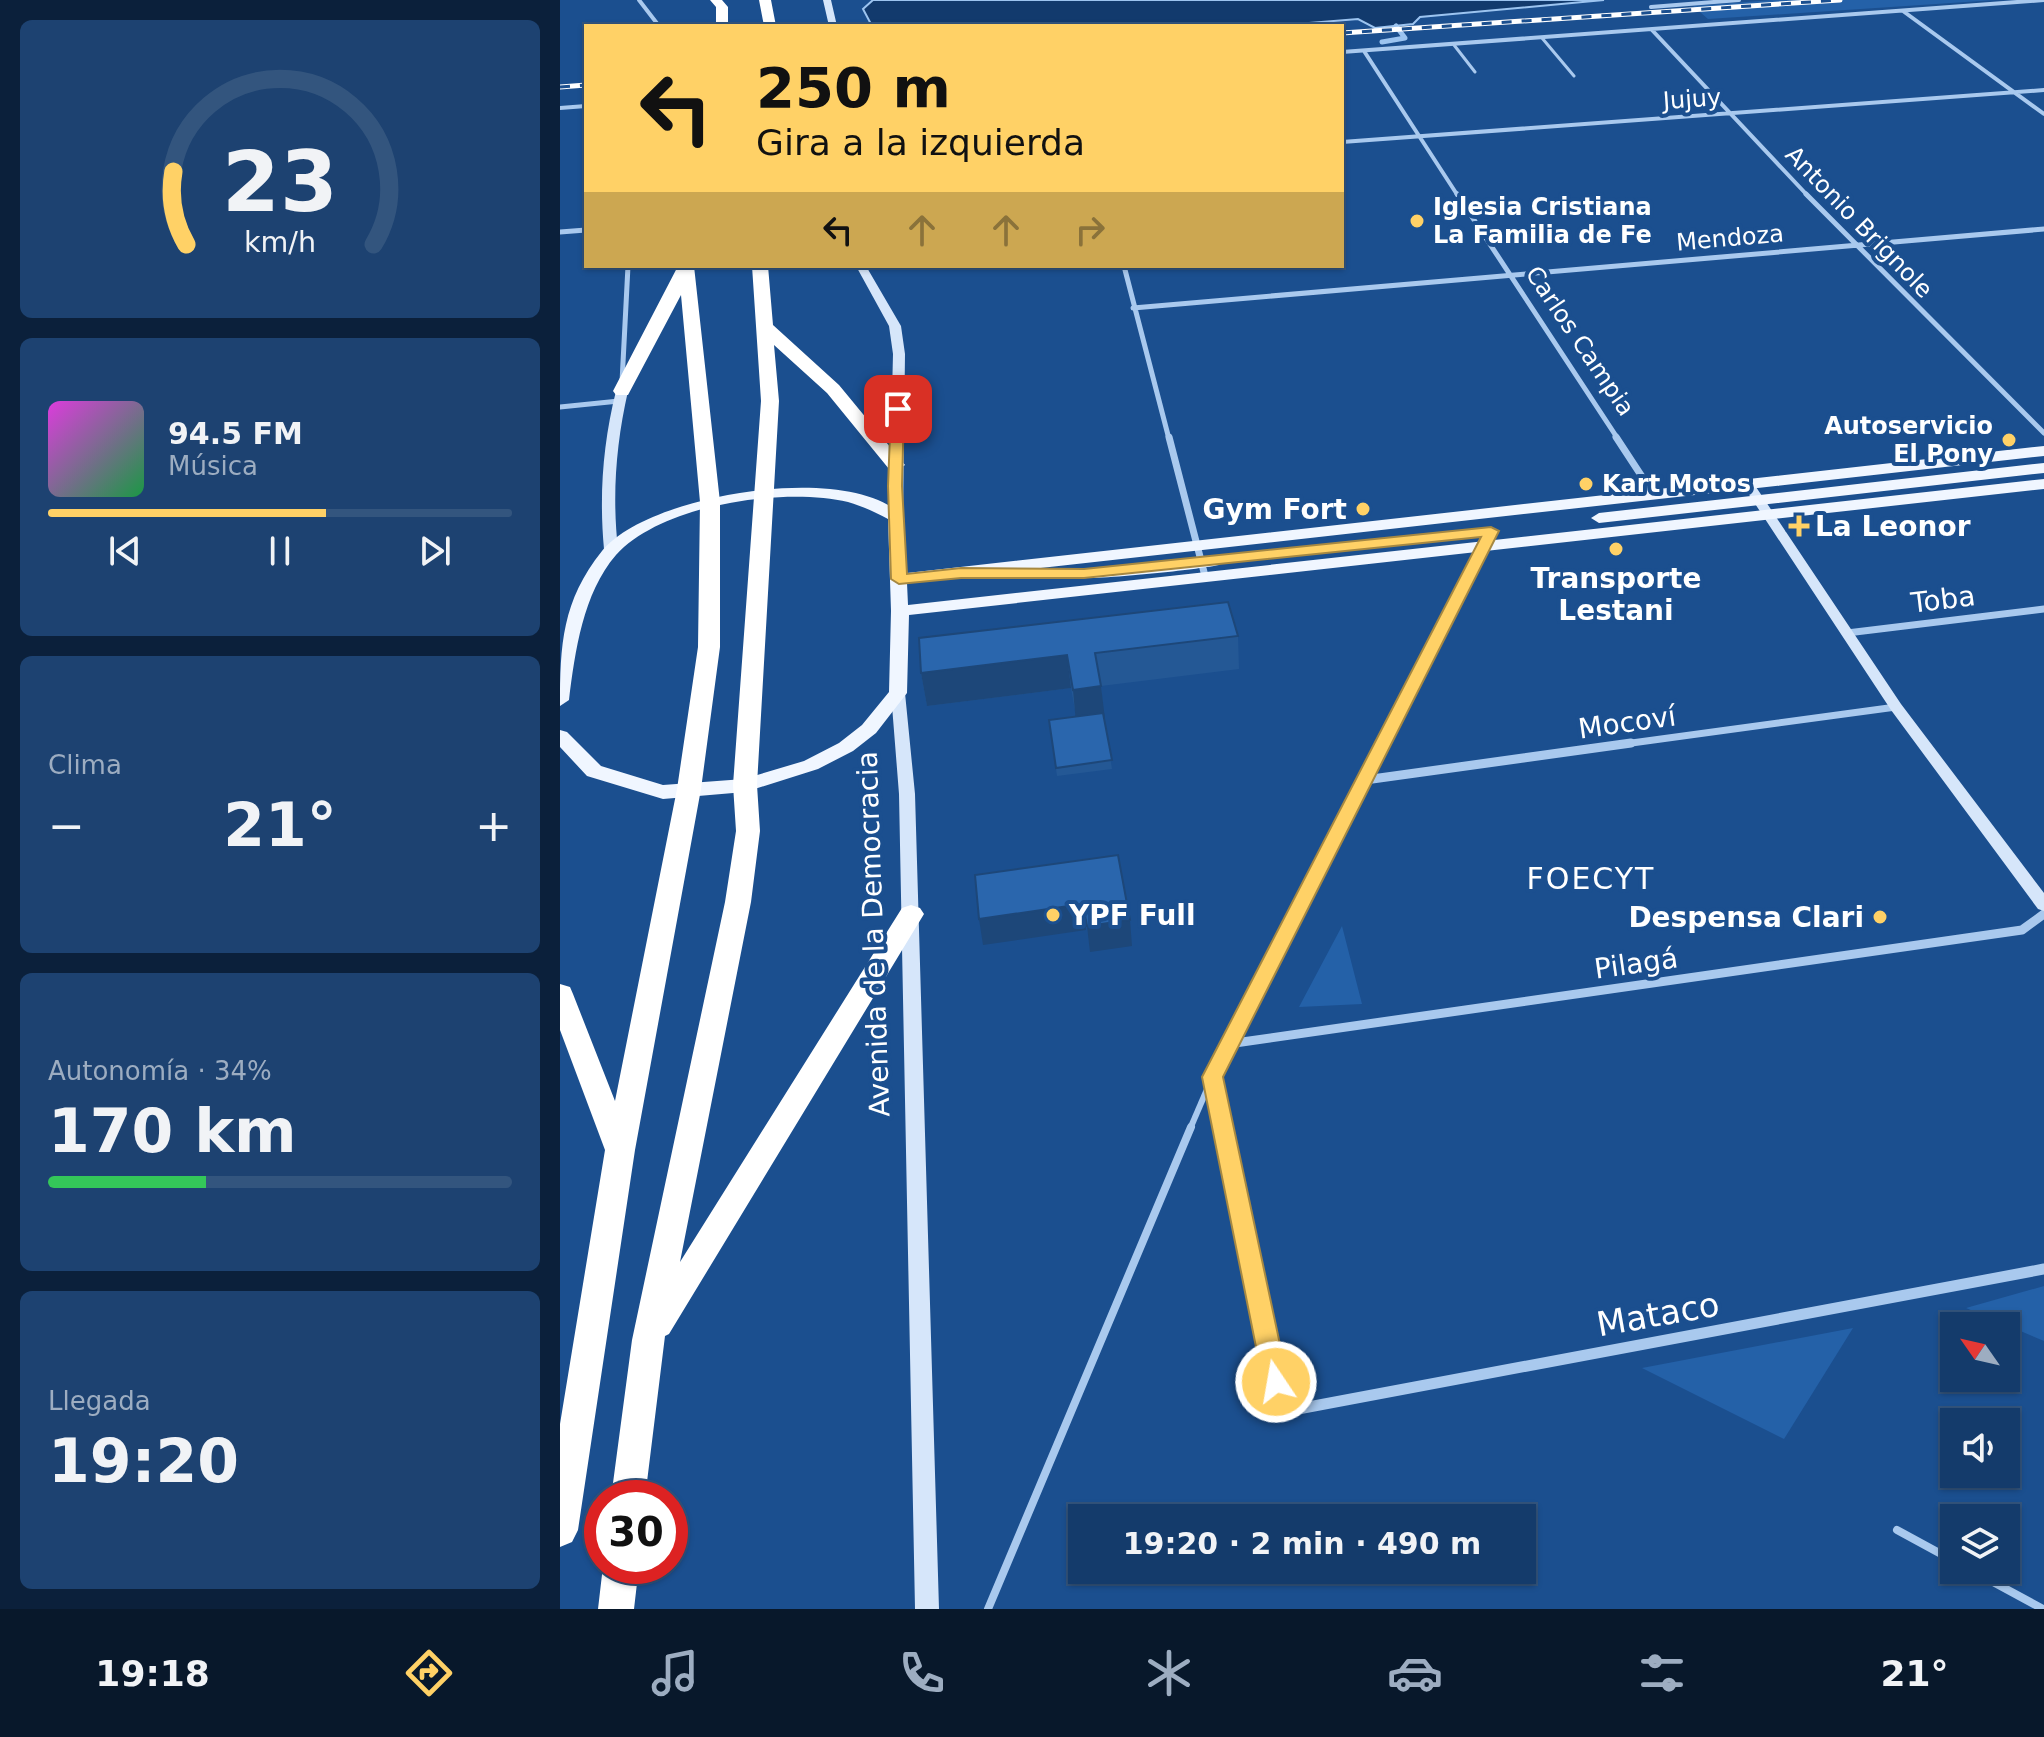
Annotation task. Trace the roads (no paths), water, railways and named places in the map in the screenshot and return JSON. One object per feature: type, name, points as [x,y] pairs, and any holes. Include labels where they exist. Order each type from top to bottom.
[{"type":"highway","points":[[716,0],[722,7],[722,24]]},
{"type":"highway","points":[[766,2],[770,24]]},
{"type":"highway","points":[[620,396],[686,268]]},
{"type":"highway","points":[[560,1530],[620,1150],[689,789],[709,647],[710,502],[686,268]]},
{"type":"highway","points":[[630,1480],[648,1340],[738,902],[748,831],[745,785],[770,401],[760,268]]},
{"type":"highway","points":[[766,328],[833,389],[896,465]]},
{"type":"highway","points":[[648,1340],[911,914]]},
{"type":"highway","points":[[560,994],[620,1150]]},
{"type":"highway","points":[[616,1609],[619,1584]]},
{"type":"main road","points":[[900,611],[951,605],[1201,561],[1654,495],[2044,451]]},
{"type":"main road","points":[[899,579],[1201,561],[1489,538],[1762,507],[2044,468]]},
{"type":"main road","points":[[1762,507],[2044,484]]},
{"type":"main road","points":[[560,700],[568,625],[587,585],[611,549],[649,524],[710,502],[804,493],[840,496],[871,504],[896,517]]},
{"type":"main road","name":"Avenida de la Democracia","points":[[896,517],[900,611],[898,693]]},
{"type":"main road","points":[[951,605],[1084,574],[1201,561]]},
{"type":"main road","points":[[961,573],[1084,574]]},
{"type":"main road","points":[[560,736],[594,771],[663,792],[745,785],[811,765],[846,747],[869,729],[898,693]]},
{"type":"street","points":[[639,0],[657,24]]},
{"type":"street","points":[[827,0],[833,24]]},
{"type":"street","points":[[1651,7],[1739,0]]},
{"type":"street","points":[[1344,52],[2044,0]]},
{"type":"street","points":[[1903,11],[2044,114]]},
{"type":"street","name":"Antonio Brignole","points":[[1652,30],[1854,245],[2044,433]]},
{"type":"street","name":"Carlos Campia","points":[[1364,51],[1422,137],[1508,276],[1654,495]]},
{"type":"street","name":"Jujuy","points":[[1344,142],[2044,90]]},
{"type":"street","points":[[560,108],[584,106]]},
{"type":"street","name":"Mendoza","points":[[1133,308],[2044,229]]},
{"type":"street","points":[[560,232],[584,230]]},
{"type":"street","points":[[611,549],[606,517],[620,396],[628,268]]},
{"type":"street","name":"Avenida de la Democracia","points":[[862,268],[895,326],[899,354],[896,517]]},
{"type":"street","points":[[1124,268],[1201,561]]},
{"type":"street","points":[[560,407],[620,396]]},
{"type":"street","points":[[1748,484],[1896,707],[2044,905]]},
{"type":"street","points":[[1212,1077],[1489,538]]},
{"type":"street","name":"Toba","points":[[1847,633],[2044,609]]},
{"type":"street","name":"Avenida de la Democracia","points":[[898,693],[907,794],[911,914],[927,1609]]},
{"type":"street","name":"Mocoví","points":[[1365,780],[1896,707]]},
{"type":"street","name":"Pilagá","points":[[1228,1044],[2022,930],[2044,914]]},
{"type":"street","name":"Mataco","points":[[1212,1077],[1282,1412],[2044,1269]]},
{"type":"lane","points":[[1542,38],[1574,76]]},
{"type":"lane","points":[[1454,45],[1475,72]]},
{"type":"lane","points":[[988,1609],[1212,1077]]},
{"type":"lane","points":[[1897,1530],[1940,1553]]},
{"type":"lane","points":[[1997,1584],[2043,1609]]},
{"type":"waterway","points":[[1382,42],[1405,38],[1396,26]]},
{"type":"railway","points":[[1344,33],[1840,0]]},
{"type":"railway","points":[[560,87],[584,85]]},
{"type":"place","name":"Iglesia Cristiana La Familia de Fe","points":[[1417,221]]},
{"type":"place","name":"Autoservicio El Pony","points":[[2009,440]]},
{"type":"place","name":"Kart Motos","points":[[1586,484]]},
{"type":"place","name":"Gym Fort","points":[[1363,509]]},
{"type":"place","name":"La Leonor","points":[[1799,526]]},
{"type":"place","name":"Transporte Lestani","points":[[1616,549]]},
{"type":"place","name":"YPF Full","points":[[1053,915]]},
{"type":"place","name":"Despensa Clari","points":[[1880,917]]},
{"type":"district","name":"FOECYT","points":[[1591,879]]}]
